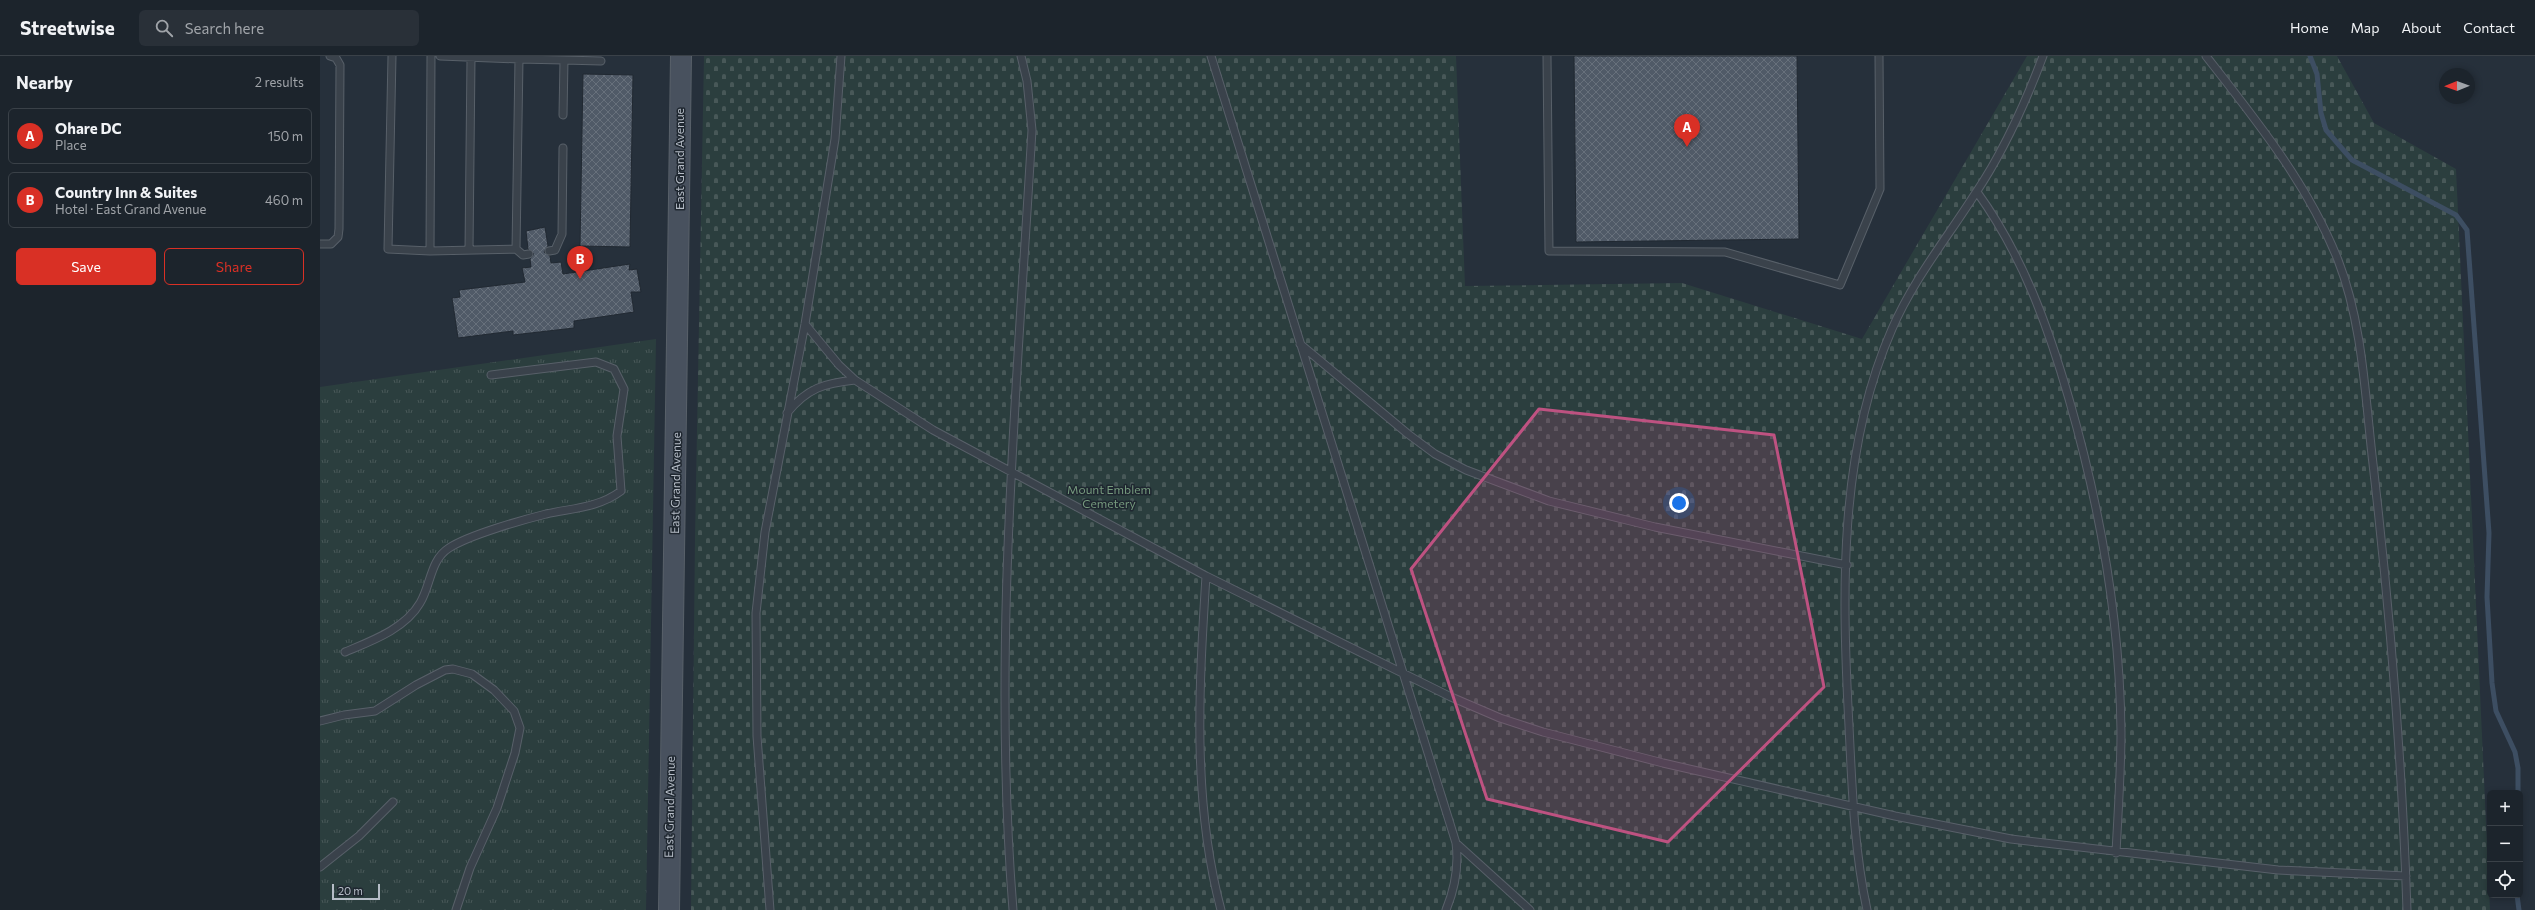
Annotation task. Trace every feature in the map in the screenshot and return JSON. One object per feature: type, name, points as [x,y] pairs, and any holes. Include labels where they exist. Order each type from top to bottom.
[{"type":"main road","name":"East Grand Avenue","points":[[669,910],[681,56]]},
{"type":"lane","points":[[320,244],[331,244],[338,237],[339,229],[340,66],[336,58],[330,56]]},
{"type":"lane","points":[[392,56],[388,249],[430,251],[516,249],[523,255],[529,254]]},
{"type":"lane","points":[[430,251],[431,56]]},
{"type":"lane","points":[[440,56],[471,58],[601,60]]},
{"type":"lane","points":[[770,910],[757,736],[756,613],[765,532],[786,415],[805,324],[835,139],[841,56]]},
{"type":"lane","points":[[1013,910],[1005,748],[1012,472],[1032,130],[1027,81],[1021,56]]},
{"type":"lane","points":[[1211,56],[1456,843],[1456,873],[1452,894],[1446,910]]},
{"type":"lane","points":[[1547,56],[1549,251],[1725,252],[1840,285],[1880,190],[1879,56]]},
{"type":"lane","points":[[1867,910],[1852,806],[1847,700],[1847,565],[1858,439],[1878,363],[1907,298],[1977,192],[2023,107],[2043,56]]},
{"type":"lane","points":[[2206,56],[2264,130],[2315,212],[2338,260],[2352,302],[2361,363],[2389,605],[2407,910]]},
{"type":"lane","points":[[469,250],[471,58]]},
{"type":"lane","points":[[516,249],[519,59]]},
{"type":"lane","points":[[564,60],[564,115]]},
{"type":"lane","points":[[549,250],[555,250],[562,234],[563,148]]},
{"type":"lane","points":[[1977,192],[2012,245],[2046,328],[2077,427],[2098,514],[2112,604],[2119,688],[2120,766],[2116,852]]},
{"type":"lane","points":[[805,324],[830,356],[855,380],[933,430],[1206,576],[1404,674],[1500,718],[1543,732],[1663,763],[1852,806],[2011,839],[2278,870],[2406,876]]},
{"type":"lane","points":[[1300,344],[1408,434],[1435,454],[1466,470],[1549,501],[1655,527],[1847,565]]},
{"type":"lane","points":[[345,652],[370,641],[412,614],[421,602],[437,559],[451,546],[475,536],[546,514],[590,507],[610,499],[621,491],[617,436],[624,389],[614,368],[596,362],[491,375]]},
{"type":"lane","points":[[786,415],[798,399],[809,392],[836,382],[855,380]]},
{"type":"lane","points":[[1206,576],[1200,691],[1202,798],[1206,842],[1221,910]]},
{"type":"lane","points":[[320,721],[344,715],[375,711],[445,670],[453,669],[472,674],[494,690],[514,712],[520,728],[515,753],[497,808],[470,868],[456,910]]},
{"type":"lane","points":[[320,867],[359,836],[393,802]]},
{"type":"lane","points":[[1456,843],[1530,910]]},
{"type":"highlighted area","points":[[1539,409],[1774,435],[1824,687],[1668,842],[1487,799],[1411,569]]},
{"type":"green space","name":"Mount Emblem Cemetery","points":[[704,56],[1456,56],[1465,286],[1682,283],[1862,339],[2027,56],[2337,56],[2374,123],[2456,169],[2487,845],[2487,898],[2489,898],[2490,910],[691,910],[695,538]]},
{"type":"green space","points":[[656,339],[646,910],[320,910],[320,387]]},
{"type":"building","points":[[1574,56],[1797,56],[1799,239],[1576,242]]},
{"type":"building","points":[[583,74],[633,75],[630,247],[580,246]]},
{"type":"building","points":[[545,227],[548,246],[544,252],[550,256],[551,263],[561,262],[563,274],[630,264],[629,270],[637,269],[641,292],[631,292],[634,312],[574,321],[574,328],[513,335],[513,331],[458,338],[452,298],[460,297],[459,290],[525,282],[522,268],[531,267],[530,259],[534,254],[528,249],[526,231]]},
{"type":"waterway","points":[[2310,56],[2317,74],[2321,113],[2326,130],[2352,160],[2456,215],[2467,230],[2489,533],[2487,597],[2492,683],[2496,711],[2515,752],[2518,768],[2518,790]]},
{"type":"waterway","points":[[2517,898],[2519,910]]},
{"type":"place","name":"Ohare DC","points":[[1687,147]]},
{"type":"place","name":"Country Inn & Suites","points":[[580,279]]}]
